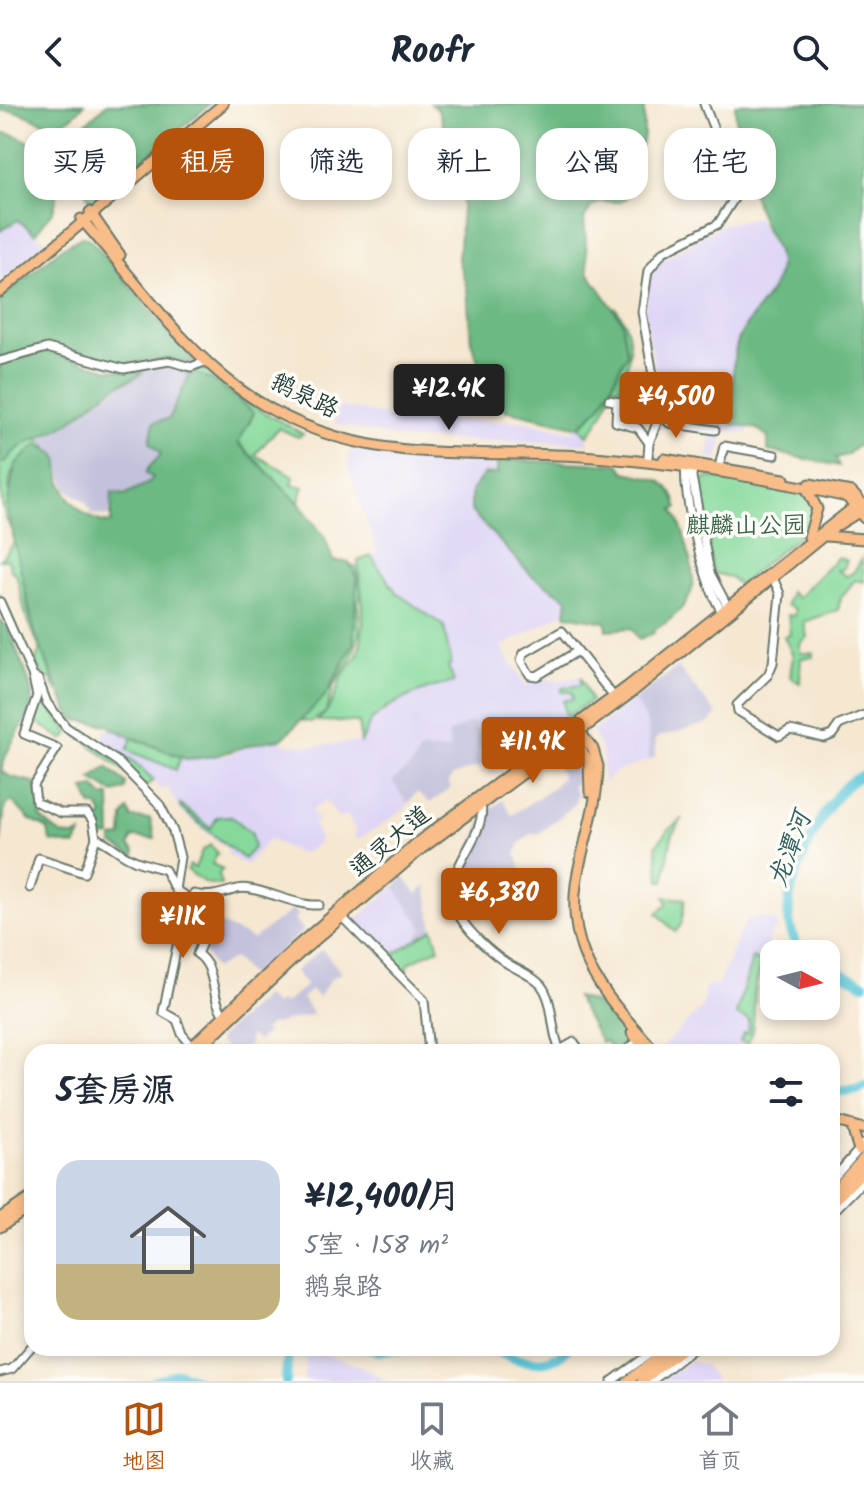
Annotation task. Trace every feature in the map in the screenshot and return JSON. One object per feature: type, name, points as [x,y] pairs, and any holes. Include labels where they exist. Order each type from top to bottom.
[{"type":"main road","points":[[0,289],[102,208],[220,104]]},
{"type":"main road","points":[[0,289],[220,104]]},
{"type":"main road","points":[[71,232],[87,230],[100,233],[102,208]]},
{"type":"main road","name":"鹅泉路","points":[[87,217],[180,335],[240,390],[287,417],[366,446],[425,453],[595,457],[719,467],[851,492],[862,506]]},
{"type":"main road","name":"鹅泉路","points":[[100,233],[184,331],[217,364],[252,391],[316,426],[398,446],[560,450],[648,457],[847,497],[862,506]]},
{"type":"main road","points":[[801,547],[817,516],[815,501],[807,489]]},
{"type":"main road","name":"通灵大道","points":[[201,1044],[224,1015],[408,850],[574,730],[862,506]]},
{"type":"main road","name":"通灵大道","points":[[202,1044],[342,917],[481,802],[727,612],[801,547],[862,506]]},
{"type":"main road","points":[[822,537],[845,535],[864,539]]},
{"type":"main road","points":[[574,730],[587,756],[591,787],[569,884],[569,930],[586,973],[641,1044]]},
{"type":"main road","points":[[574,730],[593,749],[598,771],[573,895],[578,942],[609,998],[649,1044]]},
{"type":"main road","points":[[840,1125],[860,1132],[862,1151],[840,1185]]},
{"type":"main road","points":[[840,1189],[864,1170]]},
{"type":"main road","points":[[0,1218],[24,1202]]},
{"type":"main road","points":[[0,1227],[24,1211]]},
{"type":"main road","points":[[628,1381],[660,1356]]},
{"type":"main road","points":[[642,1381],[673,1356]]},
{"type":"street","points":[[648,457],[649,443],[660,412],[642,312],[648,271],[663,252],[718,224],[735,197],[732,176],[704,104]]},
{"type":"street","points":[[0,361],[47,348],[124,369],[169,361],[195,366],[207,361]]},
{"type":"street","points":[[649,443],[638,428],[616,422],[613,401],[660,412],[669,423],[715,430]]},
{"type":"street","points":[[719,467],[724,446],[775,455]]},
{"type":"street","points":[[689,466],[709,569],[727,612]]},
{"type":"street","points":[[773,578],[780,594],[773,663],[768,675],[737,705],[738,711],[779,736],[790,730],[824,738],[832,735],[839,725],[864,715]]},
{"type":"street","points":[[0,602],[33,677],[37,706],[24,734],[57,748],[35,783],[33,796],[38,804],[58,813],[87,813],[93,821],[96,838],[83,873],[39,858],[30,888]]},
{"type":"street","points":[[576,652],[537,676],[530,675],[521,660],[524,653],[561,631],[614,697]]},
{"type":"street","points":[[33,677],[38,679],[47,703],[66,727],[118,762],[160,805],[172,827],[179,853],[173,886]]},
{"type":"street","points":[[481,802],[481,821],[460,861],[453,883],[455,908],[473,932],[503,961],[540,984],[548,998],[559,1044]]},
{"type":"street","points":[[96,838],[109,842],[114,850],[129,858],[165,870],[173,886],[188,898],[249,889],[293,903],[319,905]]},
{"type":"street","points":[[200,896],[201,905],[213,916],[197,954],[207,965],[218,1006],[224,1015]]},
{"type":"street","points":[[342,917],[424,1000],[428,1044]]},
{"type":"street","points":[[191,1044],[184,1038],[177,1020],[163,1012],[179,937],[185,934],[202,941]]},
{"type":"street","points":[[634,1044],[638,1041]]},
{"type":"street","points":[[840,1191],[864,1180]]},
{"type":"street","points":[[0,1372],[10,1370],[24,1355]]},
{"type":"street","points":[[612,1381],[647,1356]]},
{"type":"street","points":[[652,1381],[684,1356]]},
{"type":"shaded area","points":[[757,217],[777,252],[779,264],[775,286],[753,313],[736,350],[732,424],[748,428],[748,433],[724,430],[718,459],[708,458],[714,413],[664,406],[644,316],[649,276],[656,264],[721,225]]},
{"type":"shaded area","points":[[18,220],[46,242],[0,281],[0,231]]},
{"type":"shaded area","points":[[197,361],[209,371],[185,371],[189,376],[169,419],[154,423],[150,442],[161,453],[149,483],[112,498],[111,516],[92,514],[86,502],[67,489],[54,453],[38,439],[143,370],[162,363]]},
{"type":"shaded area","points":[[340,406],[404,419],[522,421],[574,432],[574,427],[579,427],[585,431],[589,443],[404,439],[335,424]]},
{"type":"shaded area","points":[[352,450],[401,459],[497,460],[497,474],[478,483],[470,497],[471,511],[501,539],[517,562],[569,601],[564,613],[501,647],[526,686],[542,677],[552,681],[582,677],[592,701],[491,773],[483,757],[484,734],[471,721],[448,734],[450,750],[417,752],[413,764],[392,781],[407,804],[405,809],[376,828],[356,840],[354,827],[347,815],[339,819],[326,800],[311,810],[318,820],[314,824],[320,841],[307,852],[298,853],[269,839],[246,865],[227,854],[229,850],[180,811],[167,787],[160,790],[154,780],[104,745],[102,738],[106,729],[112,729],[187,759],[228,755],[262,740],[282,739],[284,744],[316,746],[360,742],[370,722],[395,702],[450,676],[444,626],[397,593],[371,556],[377,552],[348,467],[348,453]]},
{"type":"shaded area","points":[[678,667],[717,714],[709,723],[656,738],[655,757],[649,760],[648,725],[634,700]]},
{"type":"shaded area","points":[[634,700],[648,725],[649,760],[615,772],[603,784],[602,750],[592,731]]},
{"type":"shaded area","points":[[472,721],[482,739],[479,755],[482,765],[453,776],[448,782],[451,788],[430,803],[417,792],[407,804],[392,781],[411,766],[420,750],[450,750],[448,734]]},
{"type":"shaded area","points":[[568,753],[580,778],[572,786],[577,795],[574,805],[538,834],[532,833],[519,844],[516,856],[520,865],[521,892],[517,907],[504,915],[476,897],[470,904],[453,898],[454,887],[486,811],[503,800],[512,815],[551,789],[562,777],[556,763]]},
{"type":"shaded area","points":[[404,877],[417,894],[426,886],[433,929],[415,940],[423,928],[394,887]]},
{"type":"shaded area","points":[[394,887],[423,928],[415,940],[387,958],[353,923]]},
{"type":"shaded area","points":[[293,909],[298,915],[294,920],[304,930],[252,977],[234,958],[215,969],[204,952],[218,923],[253,939]]},
{"type":"shaded area","points":[[760,917],[777,921],[777,932],[772,931],[769,940],[760,940],[760,975],[753,1002],[754,1030],[748,1044],[666,1044],[702,1008],[705,988],[718,985],[745,921]]},
{"type":"shaded area","points":[[322,949],[342,973],[332,978],[318,997],[311,990],[302,998],[313,1014],[270,1025],[263,1030],[266,1034],[257,1041],[250,1035],[248,1044],[218,1044],[219,1038],[265,996],[275,1005],[280,1001],[284,1004],[306,985],[295,971]]},
{"type":"shaded area","points":[[306,1356],[330,1356],[363,1367],[388,1381],[304,1381]]},
{"type":"shaded area","points":[[690,1361],[705,1365],[716,1381],[661,1381]]},
{"type":"green space","points":[[0,104],[84,104],[72,116],[52,124],[22,113],[0,111]]},
{"type":"green space","points":[[107,104],[210,104],[181,128],[152,128],[152,153],[136,166],[136,128],[81,128]]},
{"type":"green space","points":[[431,104],[644,104],[644,128],[536,128],[536,200],[623,200],[600,202],[591,207],[584,219],[588,272],[622,321],[627,354],[601,406],[579,427],[505,410],[485,379],[471,342],[467,288],[458,260],[463,200],[520,200],[520,128],[444,128],[438,109]]},
{"type":"green space","points":[[735,104],[864,104],[864,440],[847,455],[836,458],[839,466],[768,451],[768,438],[758,429],[732,424],[736,348],[744,329],[770,293],[779,263],[755,200],[776,200],[776,128],[737,128]]},
{"type":"green space","points":[[0,133],[24,140],[24,200],[56,200],[53,211],[35,234],[18,220],[0,231]]},
{"type":"green space","points":[[83,236],[91,240],[195,363],[170,359],[110,365],[51,345],[0,358],[0,299],[63,247]]},
{"type":"green space","points":[[615,307],[628,336],[627,367],[621,387],[613,386],[603,412],[588,435],[579,427],[602,403],[611,388],[621,356],[623,339]]},
{"type":"green space","points":[[48,351],[106,369],[143,372],[110,391],[62,427],[24,444],[6,462],[0,463],[0,363]]},
{"type":"green space","points":[[184,371],[209,371],[244,401],[303,434],[298,437],[278,428],[255,455],[294,476],[292,485],[304,487],[299,500],[302,507],[238,442],[254,413],[214,381],[195,374],[189,376]]},
{"type":"green space","points":[[195,373],[214,381],[254,413],[238,443],[299,503],[325,538],[333,561],[349,562],[357,579],[353,644],[325,696],[282,739],[213,756],[186,759],[112,729],[109,725],[76,720],[68,712],[35,634],[7,508],[15,465],[37,444],[57,457],[62,484],[71,500],[93,518],[111,523],[112,492],[124,495],[149,483],[153,477],[146,474],[147,470],[161,453],[150,442],[154,422],[169,419],[189,376]]},
{"type":"green space","points":[[50,431],[38,439],[47,447],[21,459],[10,478],[14,530],[3,510],[0,463],[35,436]]},
{"type":"green space","points":[[497,460],[619,464],[625,472],[652,478],[665,485],[675,498],[678,508],[674,510],[691,562],[692,590],[682,608],[654,633],[639,639],[632,628],[607,630],[606,622],[566,615],[568,599],[532,576],[471,511],[471,491],[484,474],[497,474]]},
{"type":"green space","name":"麒麟山公园","points":[[711,477],[801,493],[807,497],[814,511],[805,530],[739,585],[730,577],[713,573],[697,490],[701,481]]},
{"type":"green space","points":[[16,541],[29,614],[57,692],[51,679],[46,678],[35,662],[40,649],[25,613],[16,573],[12,572],[7,559],[0,560]]},
{"type":"green space","points":[[371,556],[397,593],[444,626],[451,664],[448,666],[454,682],[422,691],[392,705],[371,721],[361,742],[358,722],[317,721],[329,708],[343,676],[358,653],[363,619],[358,561]]},
{"type":"green space","points":[[838,557],[847,561],[843,569],[837,570],[847,576],[854,572],[862,558],[864,582],[855,580],[841,597],[838,610],[804,622],[807,637],[800,644],[800,653],[813,653],[813,657],[801,658],[800,683],[790,677],[793,656],[784,636],[790,635],[788,615],[794,616],[795,609],[786,605],[790,592],[797,598]]},
{"type":"green space","points":[[351,565],[356,567],[361,592],[358,604],[360,633],[351,659],[333,687],[326,712],[311,722],[300,720],[332,687],[353,644],[357,579]]},
{"type":"green space","points":[[0,593],[49,699],[69,727],[131,759],[154,780],[145,787],[70,729],[48,701],[0,599]]},
{"type":"green space","points":[[0,620],[13,638],[32,695],[27,718],[1,771],[11,777],[34,782],[42,807],[40,817],[64,835],[81,834],[75,846],[50,841],[48,829],[30,820],[12,801],[5,806],[0,849]]},
{"type":"green space","points":[[581,677],[591,701],[566,717],[563,701],[573,699],[572,692],[562,692],[562,688],[581,685]]},
{"type":"green space","points":[[47,705],[69,733],[64,740],[35,721],[28,726],[39,707]]},
{"type":"green space","points":[[132,738],[181,757],[176,770],[127,750]]},
{"type":"green space","points":[[107,767],[126,783],[125,790],[114,793],[91,779]]},
{"type":"green space","points":[[95,787],[103,797],[110,795],[111,836],[99,837],[95,823],[103,815],[98,806],[92,806],[84,789]]},
{"type":"green space","points":[[180,804],[211,828],[217,817],[231,816],[252,833],[254,848],[244,859],[180,808]]},
{"type":"green space","points":[[128,810],[132,818],[150,819],[155,839],[133,837],[129,846],[135,852],[134,857],[112,844],[112,838],[122,837],[123,817]]},
{"type":"green space","points":[[683,818],[672,835],[664,881],[660,881],[656,846],[668,830]]},
{"type":"green space","points":[[210,845],[218,853],[212,864],[223,869],[219,873],[221,885],[205,883],[187,870],[190,865],[195,868],[202,851]]},
{"type":"green space","points":[[665,897],[685,899],[681,925],[675,932],[657,913],[668,904]]},
{"type":"green space","points":[[433,929],[439,948],[409,963],[405,974],[392,955]]},
{"type":"green space","points":[[752,958],[760,962],[760,973],[753,1026],[747,1044],[740,1041],[744,1033],[748,1033],[749,1020],[736,1015]]},
{"type":"green space","points":[[576,997],[597,1003],[632,1043],[601,1043]]},
{"type":"waterway","name":"龙潭河","points":[[795,940],[789,901],[806,849],[839,794],[851,781],[864,775]]},
{"type":"waterway","name":"龙潭河","points":[[840,972],[864,984]]},
{"type":"waterway","name":"龙潭河","points":[[840,1091],[864,1086]]},
{"type":"waterway","name":"龙潭河","points":[[286,1381],[288,1356]]},
{"type":"waterway","points":[[508,1356],[531,1362],[558,1356]]},
{"type":"waterway","name":"龙潭河","points":[[155,1381],[179,1373],[197,1381]]}]
